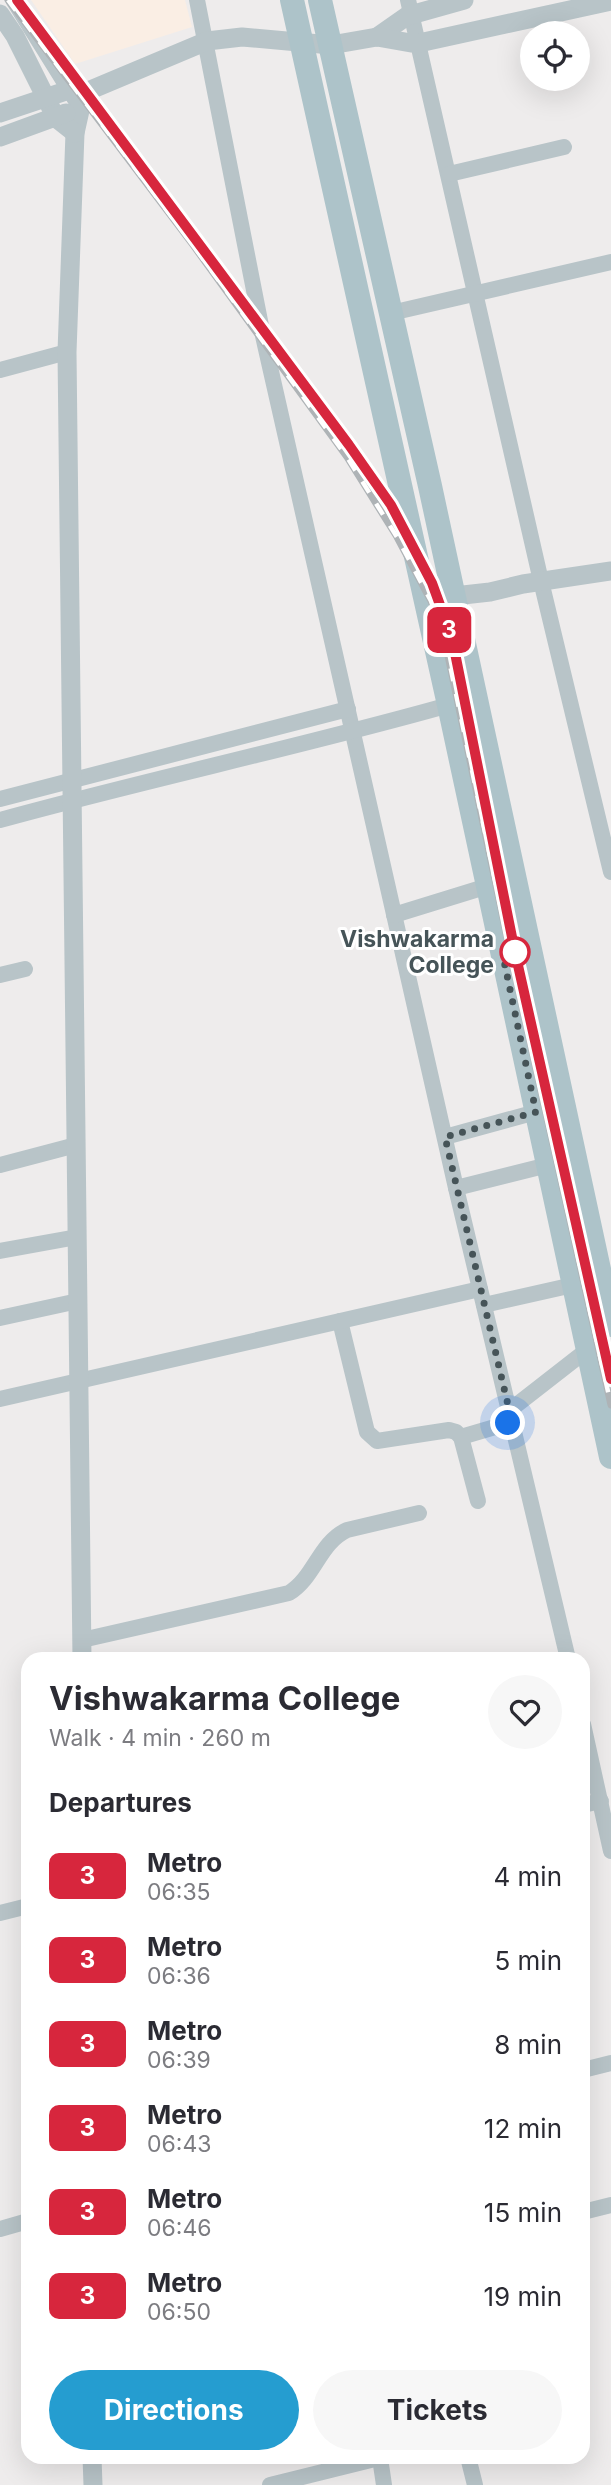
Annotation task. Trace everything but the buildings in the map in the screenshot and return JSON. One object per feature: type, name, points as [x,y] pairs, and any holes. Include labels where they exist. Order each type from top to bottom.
[{"type":"main road","points":[[292,0],[449,705],[611,1457]]},
{"type":"main road","points":[[320,0],[454,596],[611,1321]]},
{"type":"street","points":[[15,0],[80,96],[75,133],[67,352],[82,1650],[289,1593],[305,1580],[336,1535],[347,1530],[419,1514]]},
{"type":"street","points":[[197,0],[263,336],[456,1188],[566,1652]]},
{"type":"street","points":[[377,37],[410,7],[464,0]]},
{"type":"street","points":[[0,137],[55,118],[80,96],[207,41],[242,37],[331,45],[377,37],[419,43],[611,1]]},
{"type":"street","points":[[410,7],[541,581],[611,872]]},
{"type":"street","points":[[0,14],[15,36],[55,118],[75,133]]},
{"type":"street","points":[[0,113],[46,96],[80,96]]},
{"type":"street","points":[[449,174],[564,147]]},
{"type":"street","points":[[391,313],[611,262]]},
{"type":"street","points":[[0,370],[67,352]]},
{"type":"street","points":[[454,596],[611,571]]},
{"type":"street","points":[[0,820],[449,705]]},
{"type":"street","points":[[0,799],[348,709]]},
{"type":"street","points":[[394,915],[488,886]]},
{"type":"street","points":[[0,975],[25,969]]},
{"type":"street","points":[[445,1137],[536,1112]]},
{"type":"street","points":[[0,1165],[76,1145]]},
{"type":"street","points":[[456,1188],[548,1165]]},
{"type":"street","points":[[0,1251],[77,1237]]},
{"type":"street","points":[[0,1399],[340,1321],[573,1285]]},
{"type":"street","points":[[0,1318],[78,1301]]},
{"type":"street","points":[[340,1321],[367,1432],[372,1439],[377,1441],[449,1430],[458,1433],[478,1502]]},
{"type":"street","points":[[461,1437],[511,1416],[587,1350]]},
{"type":"street","points":[[590,1779],[604,1798],[611,1852]]},
{"type":"street","points":[[0,1913],[21,1908]]},
{"type":"street","points":[[590,2068],[611,2063]]},
{"type":"street","points":[[590,2210],[611,2205]]},
{"type":"street","points":[[0,2229],[21,2223]]},
{"type":"street","points":[[92,2464],[93,2485]]},
{"type":"street","points":[[270,2485],[353,2464]]},
{"type":"street","points":[[382,2464],[384,2485]]},
{"type":"street","points":[[470,2464],[475,2485]]},
{"type":"shaded area","points":[[31,0],[185,0],[192,27],[75,64]]},
{"type":"railway","points":[[8,0],[193,245],[347,457],[397,537],[431,601],[446,646],[510,952],[611,1405]]},
{"type":"railway","points":[[362,464],[391,505],[412,544]]},
{"type":"metro line","name":"3","points":[[17,0],[349,445],[391,505],[432,583],[452,638],[515,952],[611,1379]]},
{"type":"place","name":"Vishwakarma College","points":[[515,952]]},
{"type":"route","points":[[508,1423],[512,1422],[445,1137],[536,1112],[504,961],[515,952]]}]
